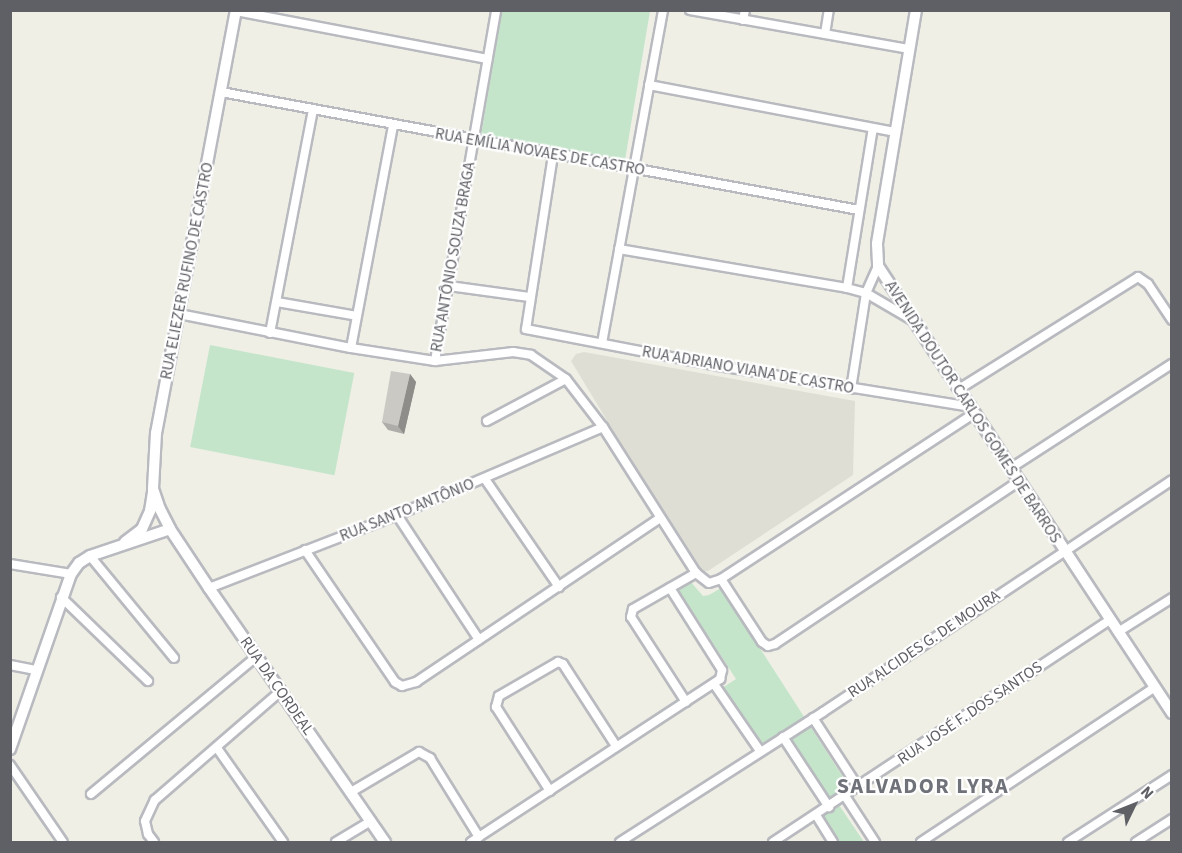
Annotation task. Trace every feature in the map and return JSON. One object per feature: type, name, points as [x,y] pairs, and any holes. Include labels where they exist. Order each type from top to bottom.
[{"type":"street","name":"RUA ANTÔNIO SOUZA BRAGA","points":[[435,361],[496,10]]},
{"type":"street","points":[[602,343],[663,10]]},
{"type":"street","points":[[690,10],[744,15],[825,34],[910,49]]},
{"type":"street","points":[[825,34],[829,10]]},
{"type":"street","name":"AVENIDA DOUTOR CARLOS GOMES DE BARROS","points":[[916,10],[877,244],[878,266],[1172,713]]},
{"type":"street","points":[[236,11],[262,14],[487,58]]},
{"type":"street","name":"RUA ELIEZER RUFINO DE CASTRO","points":[[170,529],[153,489],[156,433],[236,11]]},
{"type":"street","points":[[649,86],[895,132]]},
{"type":"street","name":"RUA EMÍLIA NOVAES DE CASTRO","points":[[221,92],[393,126],[859,210]]},
{"type":"street","points":[[270,333],[313,110]]},
{"type":"street","points":[[351,348],[393,126]]},
{"type":"street","points":[[847,288],[873,128]]},
{"type":"street","points":[[449,286],[529,297],[553,155]]},
{"type":"street","points":[[620,249],[847,288],[866,293],[914,322]]},
{"type":"street","points":[[851,389],[866,293],[878,266]]},
{"type":"street","points":[[959,388],[1138,277],[1148,284],[1172,320]]},
{"type":"street","name":"RUA ADRIANO VIANA DE CASTRO","points":[[529,297],[526,329],[973,410]]},
{"type":"street","points":[[277,302],[357,316]]},
{"type":"street","points":[[179,314],[351,348],[435,361],[513,352],[531,355],[566,379],[603,427],[696,573],[709,583],[721,579],[973,410]]},
{"type":"street","points":[[1011,468],[1172,364]]},
{"type":"street","points":[[486,421],[566,379]]},
{"type":"street","name":"RUA SANTO ANTÔNIO","points":[[209,588],[397,515],[603,427]]},
{"type":"street","points":[[484,479],[559,587]]},
{"type":"street","name":"RUA ALCIDES G. DE MOURA","points":[[620,843],[1172,480]]},
{"type":"street","points":[[721,579],[762,642],[768,646],[775,644],[1019,481]]},
{"type":"street","points":[[121,545],[142,529],[150,511],[153,489]]},
{"type":"street","points":[[397,515],[479,640]]},
{"type":"street","points":[[305,550],[395,682],[402,686],[416,682],[660,519]]},
{"type":"street","points":[[10,749],[70,574],[79,563],[90,556],[170,529]]},
{"type":"street","name":"RUA DA CORDEAL","points":[[170,529],[385,843]]},
{"type":"street","points":[[90,556],[174,658]]},
{"type":"street","points":[[10,564],[70,574]]},
{"type":"street","points":[[686,702],[631,617],[633,609],[696,573]]},
{"type":"street","points":[[351,792],[411,754],[419,752],[430,758],[475,840],[717,682],[722,670],[670,588]]},
{"type":"street","points":[[61,597],[148,681]]},
{"type":"street","points":[[1118,632],[1172,598]]},
{"type":"street","name":"RUA JOSÉ F. DOS SANTOS","points":[[773,843],[1110,620]]},
{"type":"street","points":[[91,794],[257,656]]},
{"type":"street","points":[[550,791],[496,707],[499,696],[552,663],[563,664],[616,746]]},
{"type":"street","points":[[10,665],[36,670]]},
{"type":"street","points":[[717,682],[760,751]]},
{"type":"street","points":[[921,843],[1155,687]]},
{"type":"street","points":[[154,843],[148,834],[145,821],[155,800],[281,691]]},
{"type":"street","points":[[813,718],[858,787]]},
{"type":"street","points":[[783,737],[829,807]]},
{"type":"street","points":[[217,748],[283,843]]},
{"type":"street","points":[[10,765],[63,843]]},
{"type":"street","points":[[1068,843],[1172,775]]},
{"type":"street","points":[[845,796],[875,843]]},
{"type":"street","points":[[816,815],[833,843]]},
{"type":"street","points":[[1136,843],[1172,819]]},
{"type":"street","points":[[336,843],[371,821]]},
{"type":"shaded area","points":[[584,352],[855,401],[853,475],[708,571],[703,571],[692,561],[571,361],[576,354]]},
{"type":"green space","points":[[502,11],[650,11],[625,160],[481,135]]},
{"type":"green space","points":[[210,345],[354,373],[334,475],[190,447]]},
{"type":"green space","points":[[690,581],[703,596],[721,588],[850,788],[828,802],[783,733],[760,748],[719,690],[736,679],[678,589]]},
{"type":"green space","points":[[839,805],[864,842],[837,842],[820,817]]},
{"type":"building","points":[[391,371],[410,374],[398,426],[382,422]]},
{"type":"district","name":"SALVADOR LYRA","points":[[923,787]]}]
